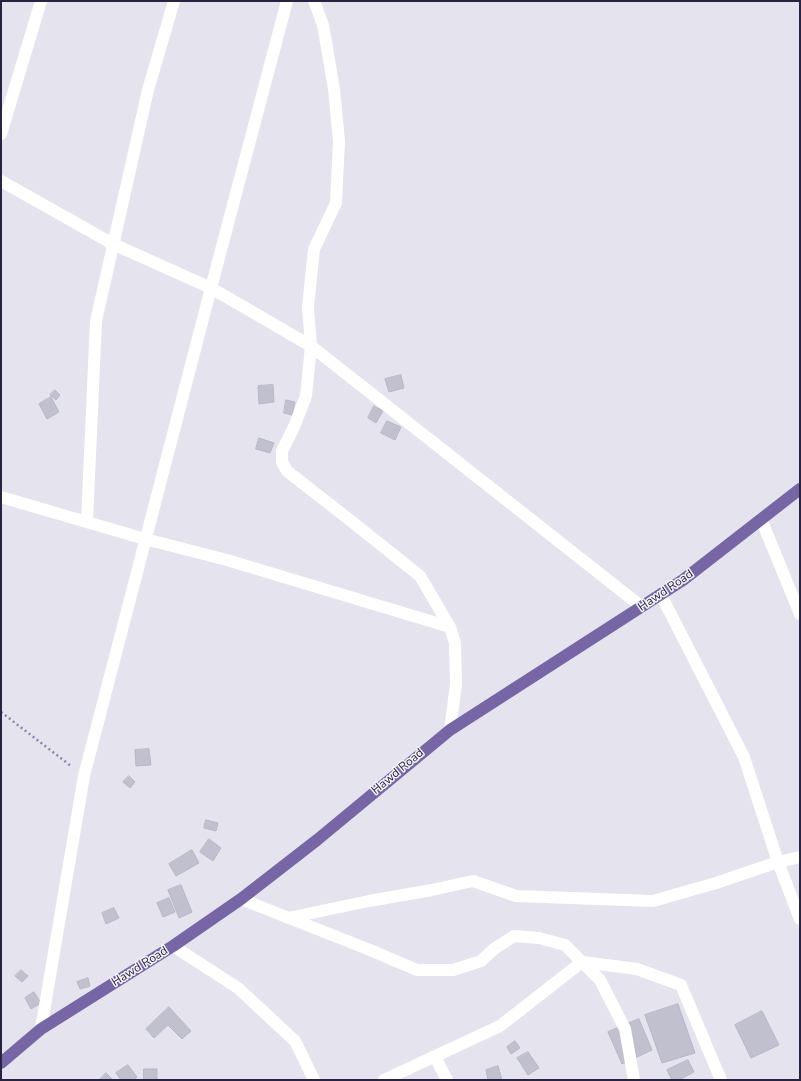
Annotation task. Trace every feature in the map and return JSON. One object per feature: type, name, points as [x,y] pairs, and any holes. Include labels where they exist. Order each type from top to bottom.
[{"type":"main road","name":"Hawd Road","points":[[1,1063],[42,1029],[173,946],[240,899],[317,840],[450,730],[683,580],[800,489]]},
{"type":"street","points":[[1,134],[41,1]]},
{"type":"street","points":[[87,521],[96,321],[148,90],[174,1]]},
{"type":"street","points":[[42,1029],[84,776],[287,1]]},
{"type":"street","points":[[314,1],[323,25],[334,89],[339,141],[336,203],[314,249],[308,307],[311,346],[306,396],[294,427],[282,451],[282,462],[287,471],[420,576],[450,627],[455,643],[456,677],[450,730]]},
{"type":"street","points":[[1,181],[113,244],[211,288],[311,346],[642,606]]},
{"type":"street","points":[[1,497],[145,539],[227,560],[450,627]]},
{"type":"street","points":[[761,519],[800,614]]},
{"type":"street","points":[[661,595],[744,758],[778,862],[800,919]]},
{"type":"street","points":[[288,918],[473,881],[516,896],[653,901],[716,883],[778,862],[800,857]]},
{"type":"street","points":[[240,899],[417,970],[453,970],[481,961],[494,949],[514,936],[538,938],[565,945],[600,980],[625,1029],[634,1080]]},
{"type":"street","points":[[173,946],[238,988],[295,1041],[314,1080]]},
{"type":"street","points":[[384,1080],[500,1026],[582,962],[637,969],[681,985],[721,1080]]},
{"type":"street","points":[[435,1057],[447,1080]]},
{"type":"path","points":[[1,712],[84,776]]},
{"type":"building","points":[[401,375],[404,388],[389,392],[385,379]]},
{"type":"building","points":[[273,385],[274,402],[259,404],[258,386]]},
{"type":"building","points":[[55,390],[60,395],[56,400],[50,395]]},
{"type":"building","points":[[51,397],[59,412],[47,419],[39,404]]},
{"type":"building","points":[[286,400],[295,402],[292,415],[284,413]]},
{"type":"building","points":[[374,406],[383,411],[376,423],[368,418]]},
{"type":"building","points":[[387,421],[401,427],[395,440],[381,433]]},
{"type":"building","points":[[259,438],[274,443],[270,453],[256,449]]},
{"type":"building","points":[[149,749],[151,765],[136,766],[135,750]]},
{"type":"building","points":[[129,776],[135,782],[130,788],[123,782]]},
{"type":"building","points":[[206,820],[218,823],[216,831],[204,828]]},
{"type":"building","points":[[209,839],[221,848],[213,861],[200,852]]},
{"type":"building","points":[[192,850],[199,863],[176,876],[169,864]]},
{"type":"building","points":[[181,885],[192,912],[179,918],[168,890]]},
{"type":"building","points":[[169,898],[175,912],[163,917],[157,903]]},
{"type":"building","points":[[114,908],[119,918],[106,924],[102,913]]},
{"type":"building","points":[[21,970],[28,976],[22,982],[15,976]]},
{"type":"building","points":[[88,978],[90,986],[80,989],[77,982]]},
{"type":"building","points":[[34,992],[41,1003],[31,1009],[25,998]]},
{"type":"building","points":[[678,1004],[695,1053],[662,1063],[645,1015]]},
{"type":"building","points":[[169,1007],[191,1031],[182,1039],[168,1025],[154,1038],[146,1029]]},
{"type":"building","points":[[762,1011],[779,1045],[751,1058],[735,1025]]},
{"type":"building","points":[[639,1019],[652,1050],[622,1064],[608,1032]]},
{"type":"building","points":[[515,1041],[520,1048],[511,1054],[507,1047]]},
{"type":"building","points":[[528,1052],[539,1068],[528,1075],[517,1058]]},
{"type":"building","points":[[688,1060],[694,1072],[679,1080],[672,1080],[667,1070]]},
{"type":"building","points":[[128,1065],[137,1077],[134,1080],[121,1080],[116,1073]]},
{"type":"building","points":[[498,1066],[502,1080],[488,1080],[486,1070]]},
{"type":"building","points":[[144,1069],[157,1069],[157,1079],[144,1080]]},
{"type":"building","points":[[106,1073],[113,1080],[99,1080]]}]
